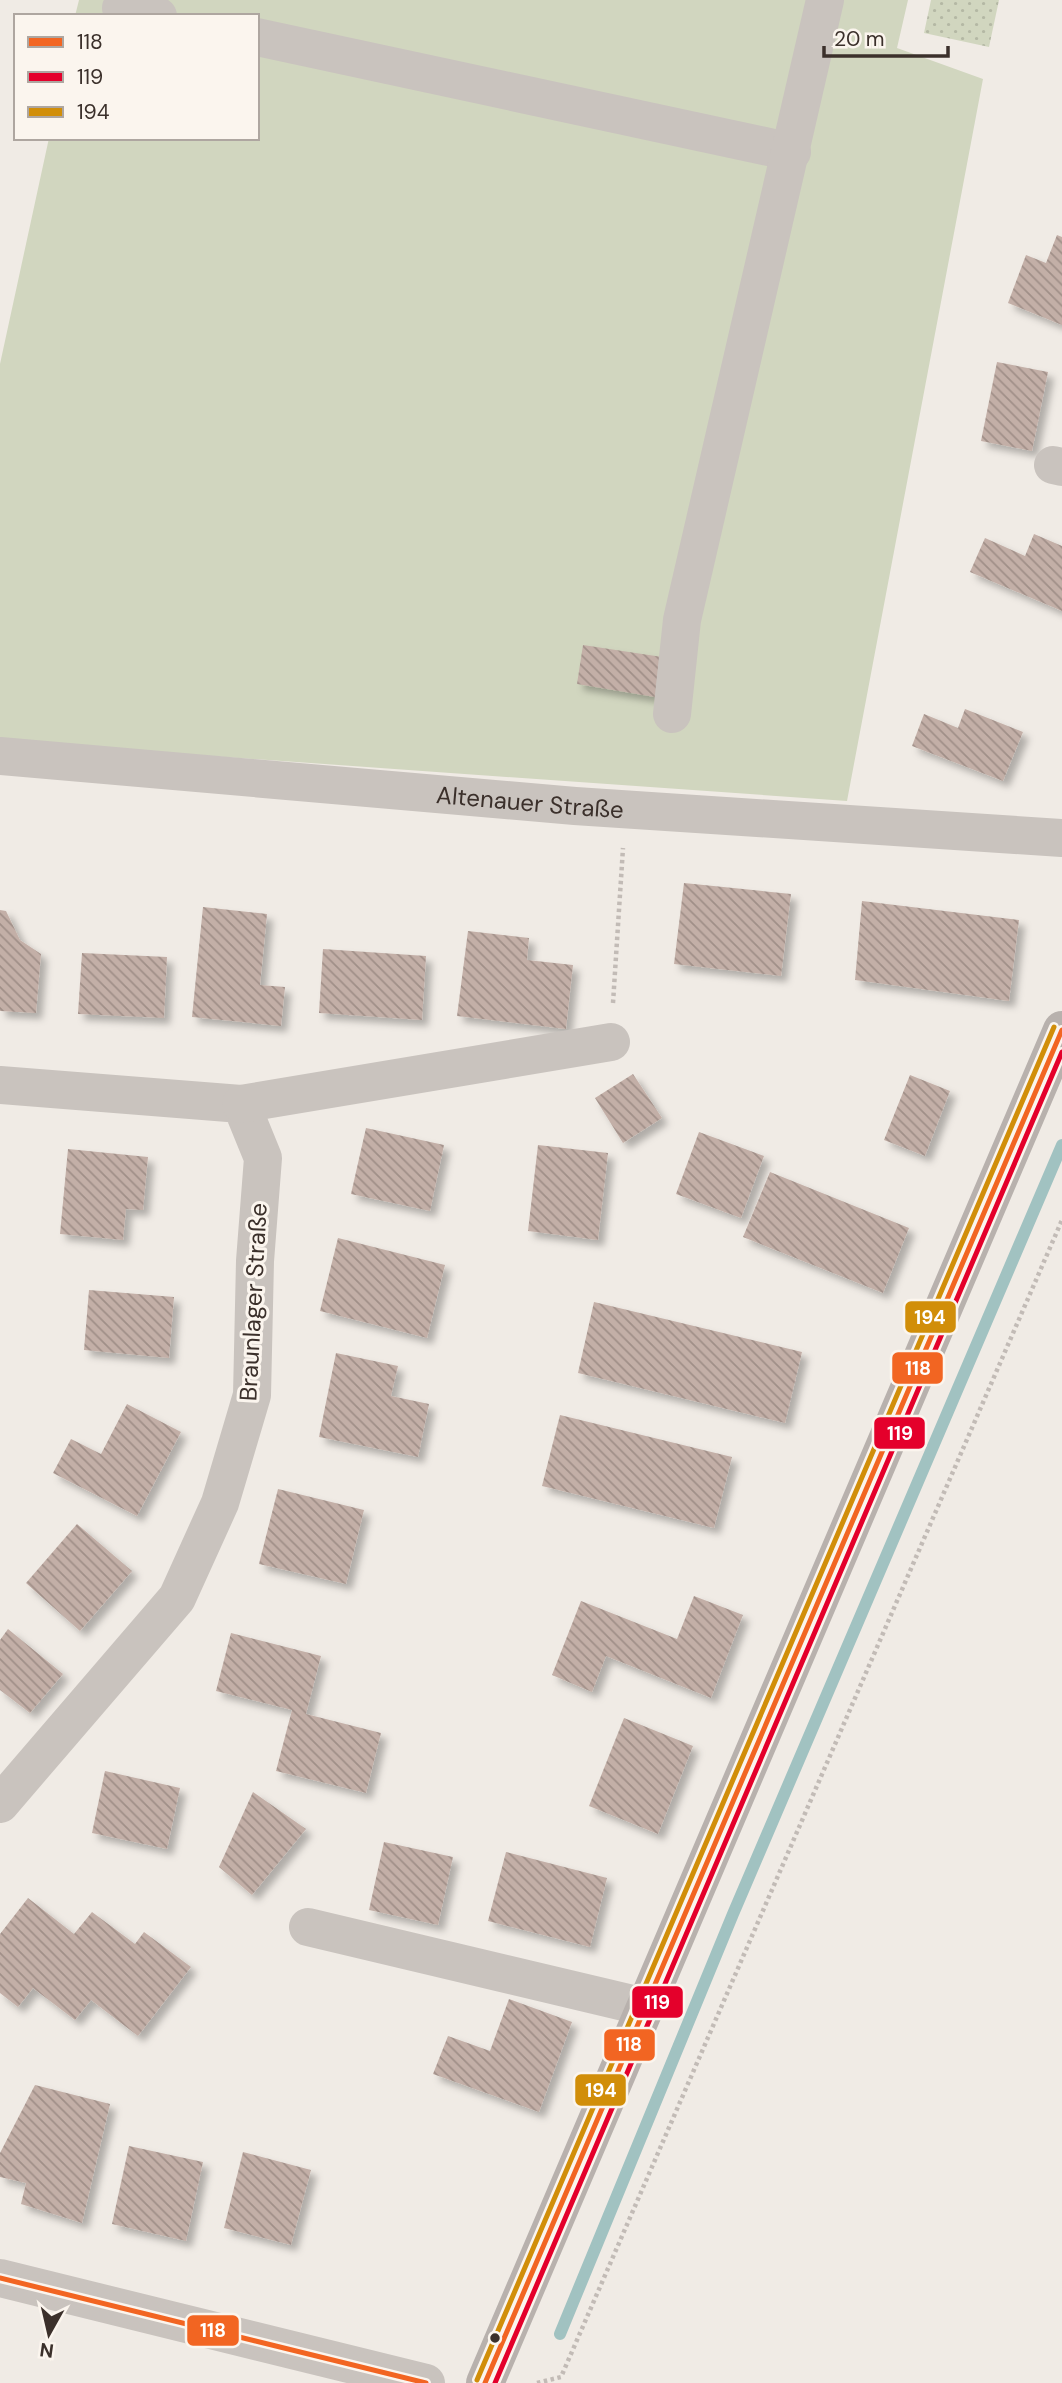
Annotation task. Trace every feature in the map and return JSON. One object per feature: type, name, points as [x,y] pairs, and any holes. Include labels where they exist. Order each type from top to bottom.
[{"type":"main road","points":[[485,2383],[1062,1030]]},
{"type":"street","points":[[672,714],[682,620],[825,0]]},
{"type":"street","points":[[121,8],[149,14]]},
{"type":"street","points":[[259,37],[792,152]]},
{"type":"street","name":"Altenauer Straße","points":[[0,756],[626,809],[1062,838]]},
{"type":"street","points":[[0,1085],[241,1104],[611,1042]]},
{"type":"street","name":"Braunlager Straße","points":[[0,1804],[177,1598],[220,1503],[252,1395],[255,1261],[262,1158],[241,1104]]},
{"type":"street","points":[[308,1927],[645,2007]]},
{"type":"street","points":[[0,2278],[426,2383]]},
{"type":"path","points":[[611,1042],[626,809]]},
{"type":"path","points":[[537,2383],[561,2378],[1062,1220]]},
{"type":"green space","points":[[79,0],[908,0],[897,48],[983,79],[847,801],[0,741],[0,364],[49,140],[259,140],[259,14],[76,14]]},
{"type":"green space","points":[[931,0],[999,0],[989,47],[924,33]]},
{"type":"building","points":[[1057,235],[1062,237],[1062,325],[1008,303],[1026,255],[1046,263]]},
{"type":"building","points":[[997,362],[1048,372],[1032,451],[981,441]]},
{"type":"building","points":[[1034,534],[1062,546],[1062,611],[970,572],[985,538],[1025,556]]},
{"type":"building","points":[[583,645],[662,657],[655,697],[577,684]]},
{"type":"building","points":[[965,709],[1023,732],[1003,781],[912,746],[924,714],[958,728]]},
{"type":"building","points":[[684,883],[791,894],[781,976],[674,964]]},
{"type":"building","points":[[862,901],[1019,920],[1009,1001],[855,980]]},
{"type":"building","points":[[203,907],[267,914],[260,985],[285,987],[281,1026],[192,1017]]},
{"type":"building","points":[[0,910],[6,911],[20,940],[41,954],[36,1013],[0,1011]]},
{"type":"building","points":[[468,931],[529,938],[527,960],[573,965],[566,1029],[457,1016]]},
{"type":"building","points":[[323,949],[426,956],[422,1020],[319,1013]]},
{"type":"building","points":[[82,953],[167,957],[164,1018],[78,1014]]},
{"type":"building","points":[[633,1074],[662,1118],[623,1143],[595,1098]]},
{"type":"building","points":[[910,1075],[950,1091],[925,1156],[884,1140]]},
{"type":"building","points":[[366,1128],[444,1145],[430,1211],[351,1194]]},
{"type":"building","points":[[699,1132],[764,1156],[741,1218],[676,1194]]},
{"type":"building","points":[[538,1145],[608,1153],[598,1240],[528,1231]]},
{"type":"building","points":[[68,1149],[148,1157],[143,1210],[126,1209],[123,1240],[60,1234]]},
{"type":"building","points":[[770,1172],[909,1228],[883,1293],[743,1237]]},
{"type":"building","points":[[338,1238],[445,1265],[427,1338],[320,1311]]},
{"type":"building","points":[[89,1290],[174,1297],[169,1358],[84,1350]]},
{"type":"building","points":[[594,1302],[802,1352],[785,1423],[578,1373]]},
{"type":"building","points":[[336,1353],[398,1366],[391,1396],[429,1404],[418,1457],[319,1437]]},
{"type":"building","points":[[127,1404],[181,1432],[137,1516],[53,1473],[71,1439],[101,1454]]},
{"type":"building","points":[[560,1415],[732,1457],[714,1528],[542,1486]]},
{"type":"building","points":[[278,1489],[364,1510],[346,1584],[259,1564]]},
{"type":"building","points":[[77,1524],[132,1571],[80,1631],[26,1583]]},
{"type":"building","points":[[694,1596],[743,1615],[711,1698],[606,1656],[592,1692],[552,1675],[581,1601],[677,1639]]},
{"type":"building","points":[[8,1629],[63,1674],[30,1713],[0,1690],[0,1640]]},
{"type":"building","points":[[231,1633],[321,1656],[306,1714],[381,1733],[366,1793],[276,1771],[292,1710],[216,1691]]},
{"type":"building","points":[[624,1718],[693,1746],[658,1834],[589,1806]]},
{"type":"building","points":[[105,1771],[180,1788],[167,1849],[92,1833]]},
{"type":"building","points":[[253,1792],[306,1829],[252,1895],[219,1867]]},
{"type":"building","points":[[384,1842],[453,1857],[438,1925],[369,1910]]},
{"type":"building","points":[[506,1852],[607,1878],[590,1947],[488,1921]]},
{"type":"building","points":[[28,1898],[74,1934],[92,1912],[135,1944],[144,1932],[191,1967],[138,2036],[91,2000],[75,2020],[33,1988],[18,2007],[0,1993],[0,1934]]},
{"type":"building","points":[[509,1999],[572,2022],[539,2112],[433,2074],[448,2036],[490,2051]]},
{"type":"building","points":[[35,2085],[110,2104],[82,2223],[21,2204],[26,2183],[0,2177],[0,2153]]},
{"type":"building","points":[[129,2146],[203,2162],[186,2241],[112,2224]]},
{"type":"building","points":[[243,2152],[311,2170],[291,2245],[224,2228]]},
{"type":"waterway","points":[[560,2334],[733,1914],[1062,1145]]},
{"type":"transit line","name":"194","points":[[477,2380],[1054,1027]]},
{"type":"transit line","name":"118","points":[[485,2383],[1062,1030]]},
{"type":"transit line","name":"119","points":[[495,2383],[1062,1052]]},
{"type":"transit line","name":"118","points":[[0,2278],[426,2383]]}]
